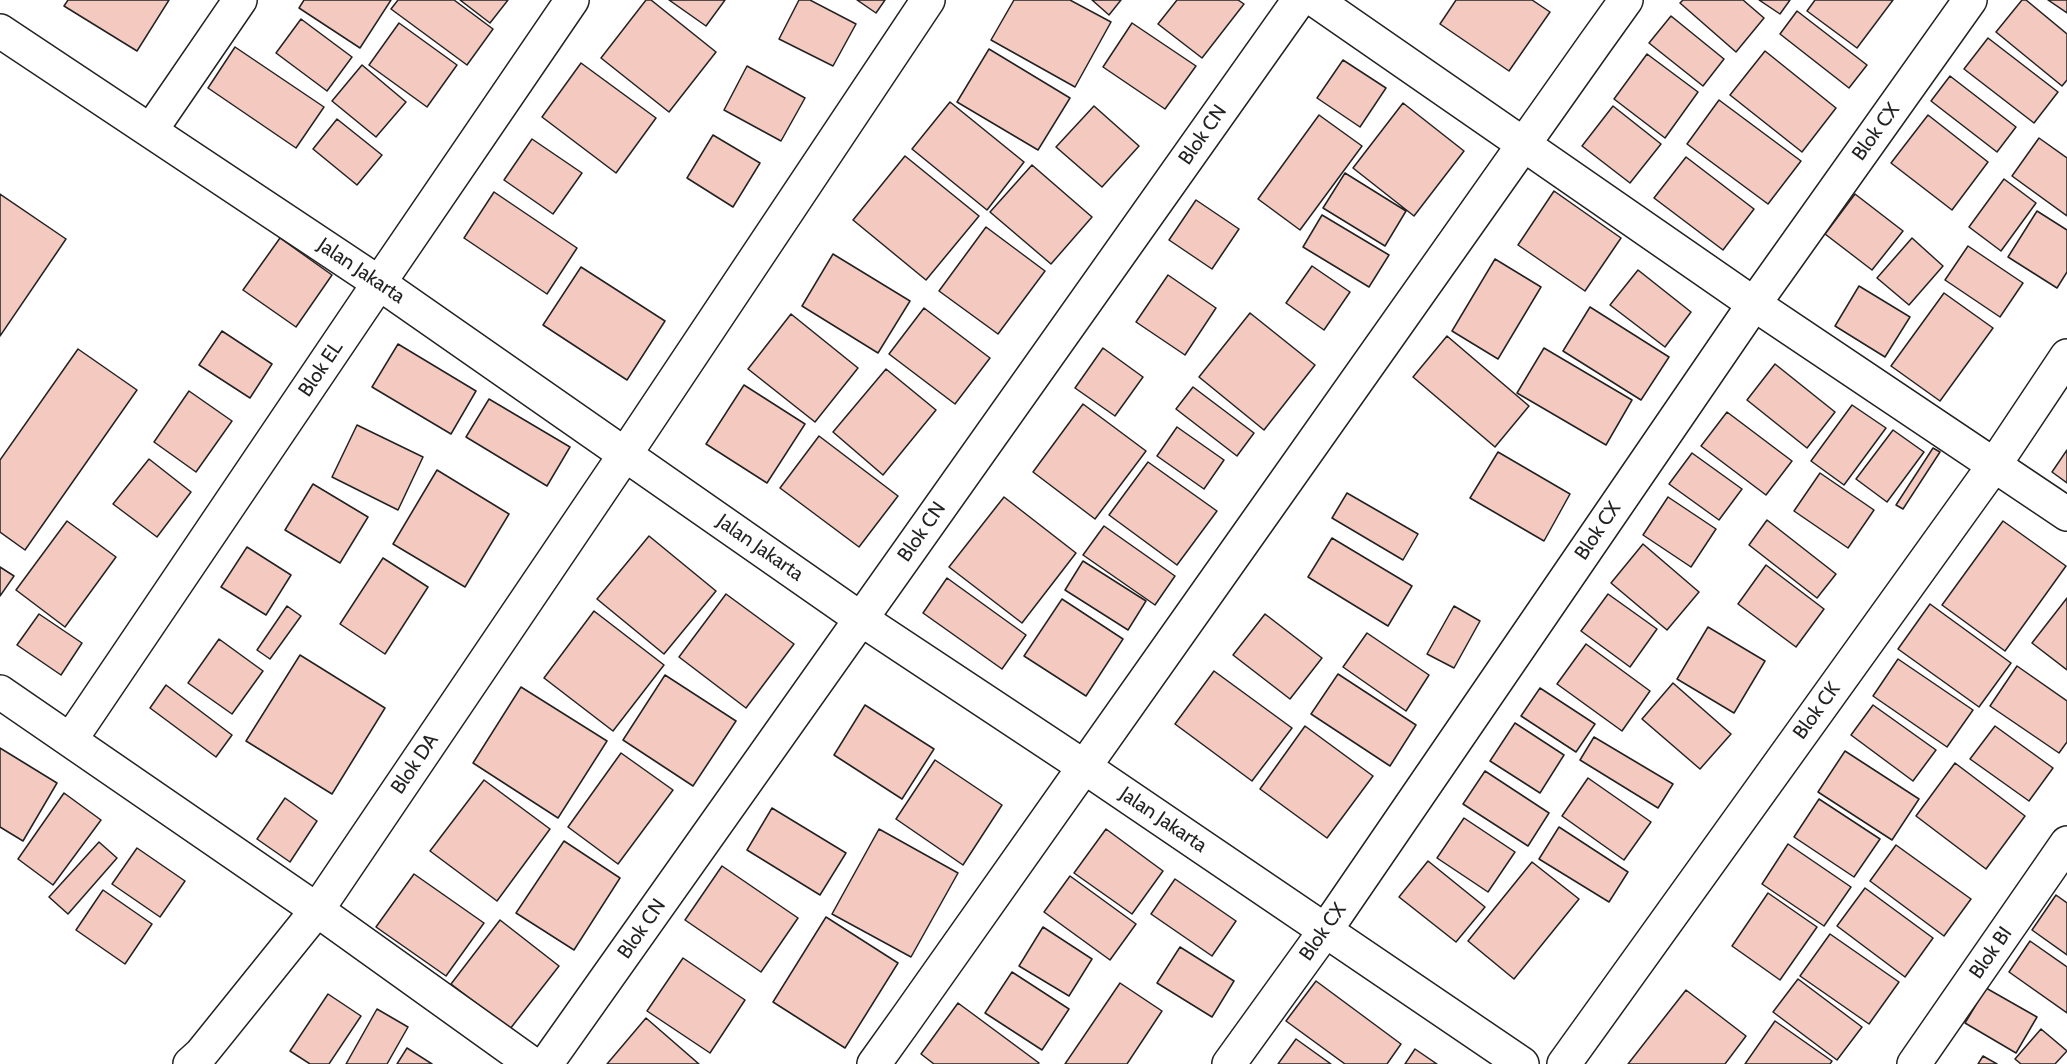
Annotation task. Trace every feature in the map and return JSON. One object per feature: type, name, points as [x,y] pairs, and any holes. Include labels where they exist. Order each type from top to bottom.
[{"type":"street","points":[[151,130],[240,0]]},
{"type":"street","name":"Blok EL","points":[[70,739],[572,0]]},
{"type":"street","name":"Blok DA","points":[[190,1064],[201,1054],[317,909],[626,453],[928,0]]},
{"type":"street","name":"Blok CN","points":[[546,1064],[1299,0]]},
{"type":"street","points":[[1315,0],[1754,304],[2067,514]]},
{"type":"street","points":[[874,1064],[1086,768],[1523,143],[1626,0]]},
{"type":"street","name":"Blok CX","points":[[1229,1064],[1325,931],[1754,304],[1971,0]]},
{"type":"street","name":"Jalan Jakarta","points":[[3,39],[151,130],[379,283],[861,618],[1522,1064]]},
{"type":"street","name":"Blok CK","points":[[1564,1064],[1995,464],[2067,356]]},
{"type":"street","points":[[0,692],[317,909],[532,1064]]},
{"type":"street","name":"Blok BI","points":[[1914,1064],[2067,843]]},
{"type":"building","points":[[68,0],[169,0],[137,51],[64,6]]},
{"type":"building","points":[[304,0],[391,0],[360,48],[299,8]]},
{"type":"building","points":[[398,0],[454,0],[493,29],[467,65],[391,9]]},
{"type":"building","points":[[460,0],[508,0],[490,23]]},
{"type":"building","points":[[646,0],[651,0],[716,52],[669,112],[601,58]]},
{"type":"building","points":[[669,0],[725,0],[706,26]]},
{"type":"building","points":[[799,0],[810,0],[856,24],[833,66],[779,39]]},
{"type":"building","points":[[857,0],[885,0],[876,13]]},
{"type":"building","points":[[1014,0],[1070,0],[1111,22],[1075,87],[991,40]]},
{"type":"building","points":[[1092,0],[1121,0],[1109,15]]},
{"type":"building","points":[[1177,0],[1238,0],[1244,4],[1202,58],[1158,24]]},
{"type":"building","points":[[1456,0],[1532,0],[1550,12],[1509,71],[1440,24]]},
{"type":"building","points":[[1683,0],[1743,0],[1764,18],[1736,52],[1680,3]]},
{"type":"building","points":[[1759,0],[1790,0],[1780,14]]},
{"type":"building","points":[[1815,0],[1893,0],[1857,48],[1807,11]]},
{"type":"building","points":[[2022,0],[2026,0],[2067,34],[2067,80],[2062,86],[1996,32]]},
{"type":"building","points":[[2048,0],[2067,0],[2067,13]]},
{"type":"building","points":[[1797,11],[1867,65],[1849,88],[1780,34]]},
{"type":"building","points":[[1671,16],[1724,59],[1703,86],[1649,43]]},
{"type":"building","points":[[301,19],[352,57],[327,91],[276,53]]},
{"type":"building","points":[[399,23],[457,65],[427,107],[369,65]]},
{"type":"building","points":[[1132,23],[1196,66],[1165,109],[1103,67]]},
{"type":"building","points":[[1988,38],[2058,92],[2034,123],[1964,69]]},
{"type":"building","points":[[235,47],[324,107],[296,148],[208,88]]},
{"type":"building","points":[[989,49],[1070,98],[1038,150],[957,102]]},
{"type":"building","points":[[1765,51],[1836,108],[1802,152],[1730,95]]},
{"type":"building","points":[[1647,54],[1698,92],[1665,138],[1614,99]]},
{"type":"building","points":[[1343,60],[1386,88],[1360,127],[1317,98]]},
{"type":"building","points":[[581,63],[656,118],[616,173],[542,117]]},
{"type":"building","points":[[362,65],[406,102],[376,137],[332,101]]},
{"type":"building","points":[[747,66],[805,98],[781,141],[724,110]]},
{"type":"building","points":[[1950,76],[2016,127],[1997,152],[1931,101]]},
{"type":"building","points":[[1719,100],[1801,161],[1768,204],[1687,144]]},
{"type":"building","points":[[950,102],[1024,162],[987,210],[912,149]]},
{"type":"building","points":[[1403,103],[1464,151],[1414,216],[1353,168]]},
{"type":"building","points":[[1094,106],[1139,146],[1102,187],[1056,147]]},
{"type":"building","points":[[1613,106],[1661,144],[1630,183],[1582,146]]},
{"type":"building","points":[[1319,115],[1362,146],[1300,230],[1258,199]]},
{"type":"building","points":[[1928,115],[1988,162],[1952,210],[1891,163]]},
{"type":"building","points":[[337,119],[382,155],[357,185],[313,149]]},
{"type":"building","points":[[713,135],[760,163],[733,207],[687,178]]},
{"type":"building","points":[[2039,138],[2067,158],[2067,216],[2012,176]]},
{"type":"building","points":[[532,139],[582,173],[553,214],[504,180]]},
{"type":"building","points":[[905,156],[979,216],[926,280],[853,220]]},
{"type":"building","points":[[1686,157],[1754,209],[1723,250],[1654,198]]},
{"type":"building","points":[[1032,165],[1092,217],[1051,264],[990,212]]},
{"type":"building","points":[[1345,173],[1406,211],[1385,246],[1323,208]]},
{"type":"building","points":[[2004,179],[2036,203],[2001,251],[1969,227]]},
{"type":"building","points":[[1554,191],[1621,238],[1585,291],[1518,245]]},
{"type":"building","points":[[494,192],[577,248],[547,294],[464,238]]},
{"type":"building","points":[[0,194],[66,239],[0,336]]},
{"type":"building","points":[[1855,194],[1903,231],[1872,270],[1825,234]]},
{"type":"building","points":[[1196,200],[1239,229],[1212,269],[1169,240]]},
{"type":"building","points":[[2037,211],[2067,230],[2067,272],[2057,288],[2008,257]]},
{"type":"building","points":[[1322,215],[1389,255],[1369,287],[1303,247]]},
{"type":"building","points":[[986,227],[1045,271],[998,334],[939,291]]},
{"type":"building","points":[[280,238],[332,275],[296,327],[243,290]]},
{"type":"building","points":[[1912,238],[1943,266],[1909,305],[1877,278]]},
{"type":"building","points":[[1968,246],[2023,283],[2000,317],[1945,280]]},
{"type":"building","points":[[833,254],[910,301],[878,353],[802,306]]},
{"type":"building","points":[[1495,259],[1541,287],[1498,359],[1452,331]]},
{"type":"building","points":[[1312,266],[1350,292],[1324,330],[1286,303]]},
{"type":"building","points":[[581,267],[665,321],[627,380],[543,325]]},
{"type":"building","points":[[1638,270],[1691,312],[1665,347],[1610,305]]},
{"type":"building","points":[[1168,275],[1216,308],[1185,355],[1136,322]]},
{"type":"building","points":[[1859,286],[1910,317],[1885,357],[1835,326]]},
{"type":"building","points":[[1944,293],[1993,328],[1940,401],[1891,366]]},
{"type":"building","points":[[1590,307],[1669,357],[1641,400],[1563,351]]},
{"type":"building","points":[[924,308],[990,358],[955,404],[889,354]]},
{"type":"building","points":[[1250,313],[1315,365],[1264,430],[1199,377]]},
{"type":"building","points":[[791,314],[858,368],[815,422],[748,369]]},
{"type":"building","points":[[222,331],[272,364],[250,398],[199,365]]},
{"type":"building","points":[[1447,336],[1529,406],[1495,447],[1413,377]]},
{"type":"building","points":[[398,344],[476,391],[451,434],[372,387]]},
{"type":"building","points":[[1103,348],[1143,377],[1115,416],[1075,388]]},
{"type":"building","points":[[1544,348],[1632,400],[1606,445],[1517,393]]},
{"type":"building","points":[[78,349],[137,390],[25,550],[0,532],[0,460]]},
{"type":"building","points":[[1775,364],[1835,412],[1807,448],[1747,400]]},
{"type":"building","points":[[886,369],[936,410],[883,475],[833,432]]},
{"type":"building","points":[[744,385],[805,424],[767,483],[706,444]]},
{"type":"building","points":[[1193,387],[1254,433],[1237,456],[1176,409]]},
{"type":"building","points":[[189,391],[232,421],[196,472],[154,442]]},
{"type":"building","points":[[489,399],[570,447],[547,486],[466,437]]},
{"type":"building","points":[[1083,404],[1146,451],[1095,519],[1033,472]]},
{"type":"building","points":[[1852,405],[1886,428],[1844,485],[1811,461]]},
{"type":"building","points":[[1727,412],[1792,461],[1766,495],[1701,446]]},
{"type":"building","points":[[357,425],[423,457],[398,510],[332,477]]},
{"type":"building","points":[[1177,427],[1224,460],[1204,489],[1157,456]]},
{"type":"building","points":[[1893,430],[1924,452],[1887,502],[1856,479]]},
{"type":"building","points":[[819,436],[898,496],[859,547],[780,488]]},
{"type":"building","points":[[1933,448],[1940,452],[1903,509],[1896,505]]},
{"type":"building","points":[[2067,450],[2067,483],[2052,472]]},
{"type":"building","points":[[1498,452],[1570,494],[1544,541],[1470,498]]},
{"type":"building","points":[[1692,453],[1742,489],[1719,520],[1669,484]]},
{"type":"building","points":[[149,459],[191,492],[157,537],[113,504]]},
{"type":"building","points":[[1148,462],[1217,511],[1177,565],[1109,515]]},
{"type":"building","points":[[437,470],[509,514],[465,587],[393,544]]},
{"type":"building","points":[[1820,473],[1874,510],[1848,548],[1794,511]]},
{"type":"building","points":[[313,484],[368,517],[340,563],[285,530]]},
{"type":"building","points":[[1347,493],[1418,534],[1403,560],[1332,518]]},
{"type":"building","points":[[1004,497],[1076,553],[1022,623],[949,567]]},
{"type":"building","points":[[1668,497],[1716,529],[1691,567],[1643,535]]},
{"type":"building","points":[[1767,520],[1836,574],[1817,598],[1749,545]]},
{"type":"building","points":[[67,521],[116,557],[65,627],[16,590]]},
{"type":"building","points":[[2003,521],[2066,566],[2005,651],[1942,605]]},
{"type":"building","points":[[1104,526],[1175,576],[1155,605],[1083,555]]},
{"type":"building","points":[[649,536],[716,591],[664,654],[597,599]]},
{"type":"building","points":[[1332,538],[1412,586],[1388,626],[1308,577]]},
{"type":"building","points":[[1643,544],[1699,592],[1667,630],[1611,583]]},
{"type":"building","points":[[247,547],[291,575],[266,615],[221,587]]},
{"type":"building","points":[[383,558],[428,587],[385,654],[340,624]]},
{"type":"building","points":[[1083,561],[1146,601],[1128,630],[1065,590]]},
{"type":"building","points":[[1766,565],[1824,609],[1796,647],[1738,604]]},
{"type":"building","points":[[0,567],[14,576],[0,596]]},
{"type":"building","points":[[947,578],[1026,635],[1002,669],[923,613]]},
{"type":"building","points":[[726,594],[794,644],[746,708],[679,657]]},
{"type":"building","points":[[1608,594],[1657,629],[1630,667],[1581,631]]},
{"type":"building","points":[[2067,598],[2067,670],[2032,643]]},
{"type":"building","points":[[1062,599],[1123,639],[1086,696],[1024,656]]},
{"type":"building","points":[[1930,604],[2011,663],[1979,707],[1898,649]]},
{"type":"building","points":[[287,606],[301,616],[270,659],[257,650]]},
{"type":"building","points":[[1454,606],[1480,621],[1454,668],[1427,654]]},
{"type":"building","points":[[594,611],[664,665],[613,731],[544,678]]},
{"type":"building","points":[[39,614],[82,643],[61,675],[17,645]]},
{"type":"building","points":[[1265,614],[1322,658],[1290,699],[1233,655]]},
{"type":"building","points":[[1708,627],[1765,661],[1734,713],[1677,679]]},
{"type":"building","points":[[1367,633],[1429,675],[1406,711],[1343,667]]},
{"type":"building","points":[[219,639],[263,671],[232,714],[188,683]]},
{"type":"building","points":[[1586,644],[1650,691],[1622,731],[1557,684]]},
{"type":"building","points":[[300,655],[385,708],[332,794],[246,741]]},
{"type":"building","points":[[1898,659],[1973,710],[1947,747],[1873,696]]},
{"type":"building","points":[[2017,666],[2067,701],[2067,742],[2059,753],[1990,706]]},
{"type":"building","points":[[1214,671],[1292,728],[1252,781],[1175,724]]},
{"type":"building","points":[[1338,674],[1416,725],[1390,766],[1311,714]]},
{"type":"building","points":[[665,675],[736,721],[693,786],[623,740]]},
{"type":"building","points":[[1673,683],[1731,734],[1700,769],[1642,719]]},
{"type":"building","points":[[166,685],[232,735],[216,757],[150,708]]},
{"type":"building","points":[[521,687],[607,741],[558,818],[473,763]]},
{"type":"building","points":[[1540,688],[1595,724],[1576,752],[1521,716]]},
{"type":"building","points":[[865,705],[934,749],[902,799],[834,755]]},
{"type":"building","points":[[1873,705],[1936,750],[1913,781],[1851,735]]},
{"type":"building","points":[[1515,723],[1564,755],[1540,793],[1490,761]]},
{"type":"building","points":[[1305,726],[1373,776],[1327,838],[1260,789]]},
{"type":"building","points":[[1995,726],[2053,768],[2029,801],[1970,759]]},
{"type":"building","points":[[1594,737],[1673,784],[1658,808],[1580,760]]},
{"type":"building","points":[[0,748],[57,783],[23,841],[0,827]]},
{"type":"building","points":[[1845,751],[1919,799],[1892,840],[1818,792]]},
{"type":"building","points":[[621,753],[673,790],[618,864],[568,827]]},
{"type":"building","points":[[935,760],[1002,805],[963,865],[896,819]]},
{"type":"building","points":[[1955,763],[2025,816],[1986,869],[1916,816]]},
{"type":"building","points":[[1485,771],[1549,813],[1528,846],[1463,804]]},
{"type":"building","points":[[1588,778],[1651,822],[1624,860],[1562,816]]},
{"type":"building","points":[[484,780],[550,829],[497,901],[430,851]]},
{"type":"building","points":[[64,793],[101,820],[53,885],[18,859]]},
{"type":"building","points":[[285,798],[317,821],[290,862],[257,839]]},
{"type":"building","points":[[1819,799],[1880,839],[1854,877],[1794,837]]},
{"type":"building","points":[[772,808],[846,853],[820,895],[747,850]]},
{"type":"building","points":[[1464,818],[1515,852],[1488,892],[1437,858]]},
{"type":"building","points":[[1559,827],[1628,872],[1609,902],[1539,859]]},
{"type":"building","points":[[879,829],[958,873],[911,957],[832,914]]},
{"type":"building","points":[[1106,829],[1163,871],[1132,914],[1074,873]]},
{"type":"building","points":[[564,841],[620,878],[574,950],[516,913]]},
{"type":"building","points":[[99,842],[117,858],[68,914],[49,897]]},
{"type":"building","points":[[1788,844],[1851,887],[1824,926],[1762,884]]},
{"type":"building","points":[[1896,845],[1971,899],[1944,936],[1870,881]]},
{"type":"building","points":[[137,848],[185,881],[160,917],[112,884]]},
{"type":"building","points":[[1428,861],[1485,907],[1456,942],[1399,897]]},
{"type":"building","points":[[1532,862],[1579,899],[1514,979],[1468,941]]},
{"type":"building","points":[[722,866],[798,918],[761,972],[685,920]]},
{"type":"building","points":[[414,874],[484,923],[446,976],[376,927]]},
{"type":"building","points":[[1070,876],[1136,924],[1110,960],[1044,912]]},
{"type":"building","points":[[1175,879],[1236,921],[1212,956],[1151,914]]},
{"type":"building","points":[[1865,888],[1933,938],[1905,977],[1837,926]]},
{"type":"building","points":[[103,890],[152,924],[125,964],[76,930]]},
{"type":"building","points":[[1768,893],[1817,927],[1780,980],[1732,946]]},
{"type":"building","points":[[2056,895],[2067,903],[2067,955],[2032,930]]},
{"type":"building","points":[[826,917],[898,963],[845,1048],[773,1002]]},
{"type":"building","points":[[500,920],[559,966],[510,1029],[451,984]]},
{"type":"building","points":[[1043,927],[1092,959],[1069,996],[1019,966]]},
{"type":"building","points":[[1830,934],[1899,982],[1869,1024],[1800,976]]},
{"type":"building","points":[[2030,941],[2067,967],[2067,1013],[2009,972]]},
{"type":"building","points":[[1180,947],[1234,981],[1212,1017],[1157,983]]},
{"type":"building","points":[[683,958],[745,1000],[710,1053],[647,1011]]},
{"type":"building","points":[[1012,972],[1069,1009],[1042,1050],[985,1013]]},
{"type":"building","points":[[1798,979],[1862,1027],[1837,1060],[1773,1012]]},
{"type":"building","points":[[1316,981],[1401,1044],[1387,1064],[1345,1064],[1286,1021]]},
{"type":"building","points":[[1120,983],[1162,1011],[1127,1064],[1065,1064]]},
{"type":"building","points":[[1986,988],[2037,1017],[2016,1053],[1965,1023]]},
{"type":"building","points":[[1686,990],[1746,1036],[1725,1064],[1628,1064]]},
{"type":"building","points":[[328,994],[361,1016],[329,1064],[310,1064],[290,1051]]},
{"type":"building","points":[[958,1003],[1039,1063],[934,1064],[921,1054]]},
{"type":"building","points":[[377,1009],[408,1027],[387,1064],[346,1064]]},
{"type":"building","points":[[646,1018],[699,1064],[607,1064]]},
{"type":"building","points":[[1775,1021],[1832,1061],[1830,1064],[1745,1064]]},
{"type":"building","points":[[2041,1029],[2067,1051],[2055,1064],[2021,1064],[2015,1059]]},
{"type":"building","points":[[1296,1039],[1331,1064],[1278,1064]]},
{"type":"building","points":[[407,1048],[432,1064],[397,1064]]},
{"type":"building","points":[[1415,1049],[1437,1064],[1405,1064]]},
{"type":"building","points":[[1983,1056],[1997,1064],[1978,1064]]}]
